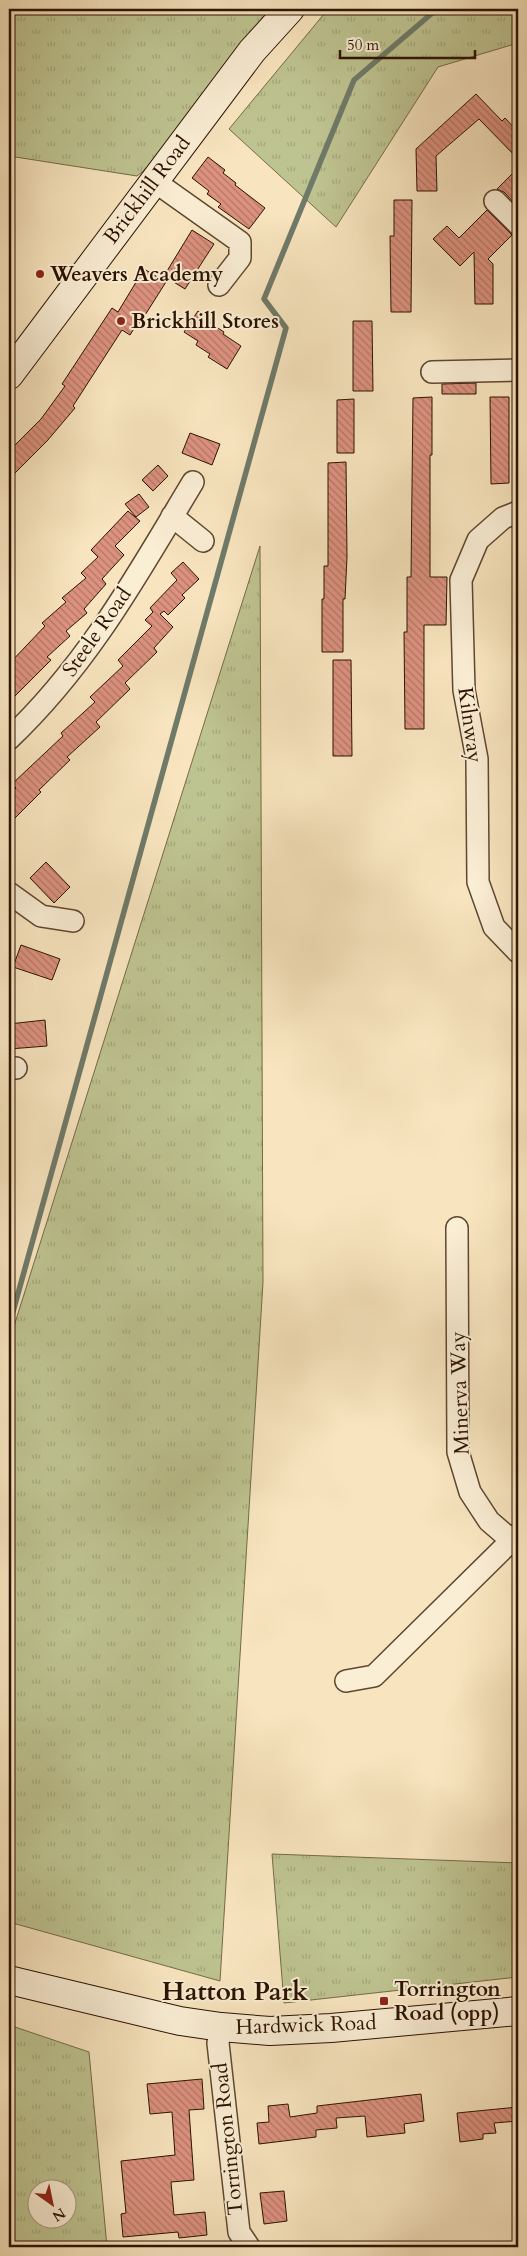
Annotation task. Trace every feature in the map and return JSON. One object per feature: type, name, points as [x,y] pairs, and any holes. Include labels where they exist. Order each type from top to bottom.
[{"type":"street","name":"Brickhill Road","points":[[9,375],[252,52],[290,9]]},
{"type":"street","points":[[154,182],[240,242],[240,258],[219,285]]},
{"type":"street","points":[[495,201],[518,224]]},
{"type":"street","points":[[432,372],[518,370]]},
{"type":"street","name":"Steele Road","points":[[9,739],[74,669],[95,640],[193,482]]},
{"type":"street","name":"Kilnway","points":[[518,512],[503,518],[478,540],[461,580],[464,690],[477,760],[478,882],[494,928],[518,952]]},
{"type":"street","points":[[172,516],[204,541]]},
{"type":"street","points":[[9,893],[41,916],[73,921]]},
{"type":"street","name":"Minerva Way","points":[[346,1681],[374,1676],[515,1537],[489,1521],[470,1492],[458,1452],[457,1228]]},
{"type":"street","name":"Hardwick Road","points":[[9,1980],[132,2011],[220,2027],[270,2031],[332,2028],[518,2010]]},
{"type":"street","name":"Torrington Road","points":[[220,2027],[218,2044],[231,2172],[239,2232],[249,2247]]},
{"type":"green space","points":[[9,9],[274,9],[155,162],[137,176],[9,156]]},
{"type":"green space","points":[[332,9],[518,9],[518,43],[438,67],[336,227],[229,129],[324,14]]},
{"type":"green space","points":[[260,546],[263,1282],[220,1981],[9,1922],[9,1342]]},
{"type":"green space","points":[[272,1854],[518,1863],[518,1977],[284,2003]]},
{"type":"green space","points":[[9,2025],[89,2052],[107,2247],[9,2247]]},
{"type":"building","points":[[476,94],[502,121],[505,118],[518,132],[518,159],[479,119],[436,156],[437,191],[417,191],[416,149]]},
{"type":"building","points":[[208,157],[225,170],[223,173],[236,183],[235,185],[265,208],[249,229],[218,207],[221,204],[207,194],[209,191],[192,178]]},
{"type":"building","points":[[518,168],[518,207],[504,192],[497,189]]},
{"type":"building","points":[[394,200],[412,200],[411,312],[391,312],[390,236],[394,236]]},
{"type":"building","points":[[487,210],[512,235],[488,259],[493,264],[493,304],[475,304],[474,252],[460,266],[433,239],[447,226],[459,238]]},
{"type":"building","points":[[192,230],[214,244],[185,289],[164,276]]},
{"type":"building","points":[[144,269],[166,282],[140,323],[138,322],[130,335],[122,330],[73,406],[75,408],[47,441],[9,479],[9,451],[41,419],[65,386],[62,384],[112,308],[118,312]]},
{"type":"building","points":[[198,311],[212,320],[210,323],[224,332],[223,334],[241,346],[227,369],[208,357],[210,354],[196,345],[198,341],[184,332]]},
{"type":"building","points":[[353,321],[372,321],[373,391],[353,391]]},
{"type":"building","points":[[476,383],[476,394],[442,394],[442,384]]},
{"type":"building","points":[[432,397],[430,577],[447,577],[446,625],[424,625],[424,729],[405,729],[404,632],[407,632],[407,577],[411,577],[413,398]]},
{"type":"building","points":[[490,397],[509,397],[509,483],[491,484]]},
{"type":"building","points":[[354,399],[354,453],[337,453],[337,400]]},
{"type":"building","points":[[190,433],[220,444],[212,465],[182,453]]},
{"type":"building","points":[[346,462],[347,557],[345,599],[343,599],[343,652],[322,652],[324,566],[328,566],[328,463]]},
{"type":"building","points":[[158,465],[168,476],[153,491],[142,480]]},
{"type":"building","points":[[139,494],[149,507],[136,517],[125,504]]},
{"type":"building","points":[[128,511],[140,521],[115,546],[124,555],[102,579],[106,584],[84,609],[87,613],[66,631],[70,636],[47,657],[51,660],[9,702],[9,664],[45,626],[42,623],[66,602],[62,598],[86,578],[81,573],[98,557],[91,550]]},
{"type":"building","points":[[183,562],[199,579],[182,595],[185,598],[168,615],[164,611],[160,614],[173,627],[154,648],[157,652],[125,683],[130,689],[96,722],[100,727],[67,757],[70,760],[39,790],[41,792],[9,824],[9,795],[16,788],[12,784],[63,736],[61,733],[95,702],[90,697],[123,666],[118,660],[152,626],[145,620],[153,612],[150,608],[177,580],[171,573]]},
{"type":"building","points":[[333,660],[351,660],[352,756],[333,756]]},
{"type":"building","points":[[46,862],[70,887],[54,903],[30,878]]},
{"type":"building","points":[[21,945],[60,959],[52,980],[13,967]]},
{"type":"building","points":[[45,1020],[47,1046],[9,1049],[9,1024]]},
{"type":"building","points":[[202,2079],[204,2109],[189,2110],[194,2180],[171,2182],[174,2215],[205,2212],[207,2235],[179,2238],[178,2232],[123,2237],[121,2214],[126,2213],[121,2161],[175,2155],[172,2112],[150,2114],[147,2084]]},
{"type":"building","points":[[421,2094],[424,2121],[404,2124],[405,2133],[367,2137],[365,2116],[336,2118],[337,2128],[316,2130],[316,2137],[259,2144],[257,2123],[269,2122],[268,2106],[288,2104],[290,2117],[317,2113],[317,2106]]},
{"type":"building","points":[[518,2107],[518,2121],[494,2123],[496,2133],[483,2134],[483,2139],[460,2142],[457,2113]]},
{"type":"building","points":[[284,2191],[287,2221],[264,2224],[260,2193]]},
{"type":"waterway","points":[[9,1326],[286,328],[264,299],[354,80],[437,9]]},
{"type":"place","name":"Weavers Academy","points":[[40,274]]},
{"type":"place","name":"Brickhill Stores","points":[[121,321]]},
{"type":"place","name":"Torrington Road (opp)","points":[[384,2001]]},
{"type":"district","name":"Hatton Park","points":[[235,1991]]}]
